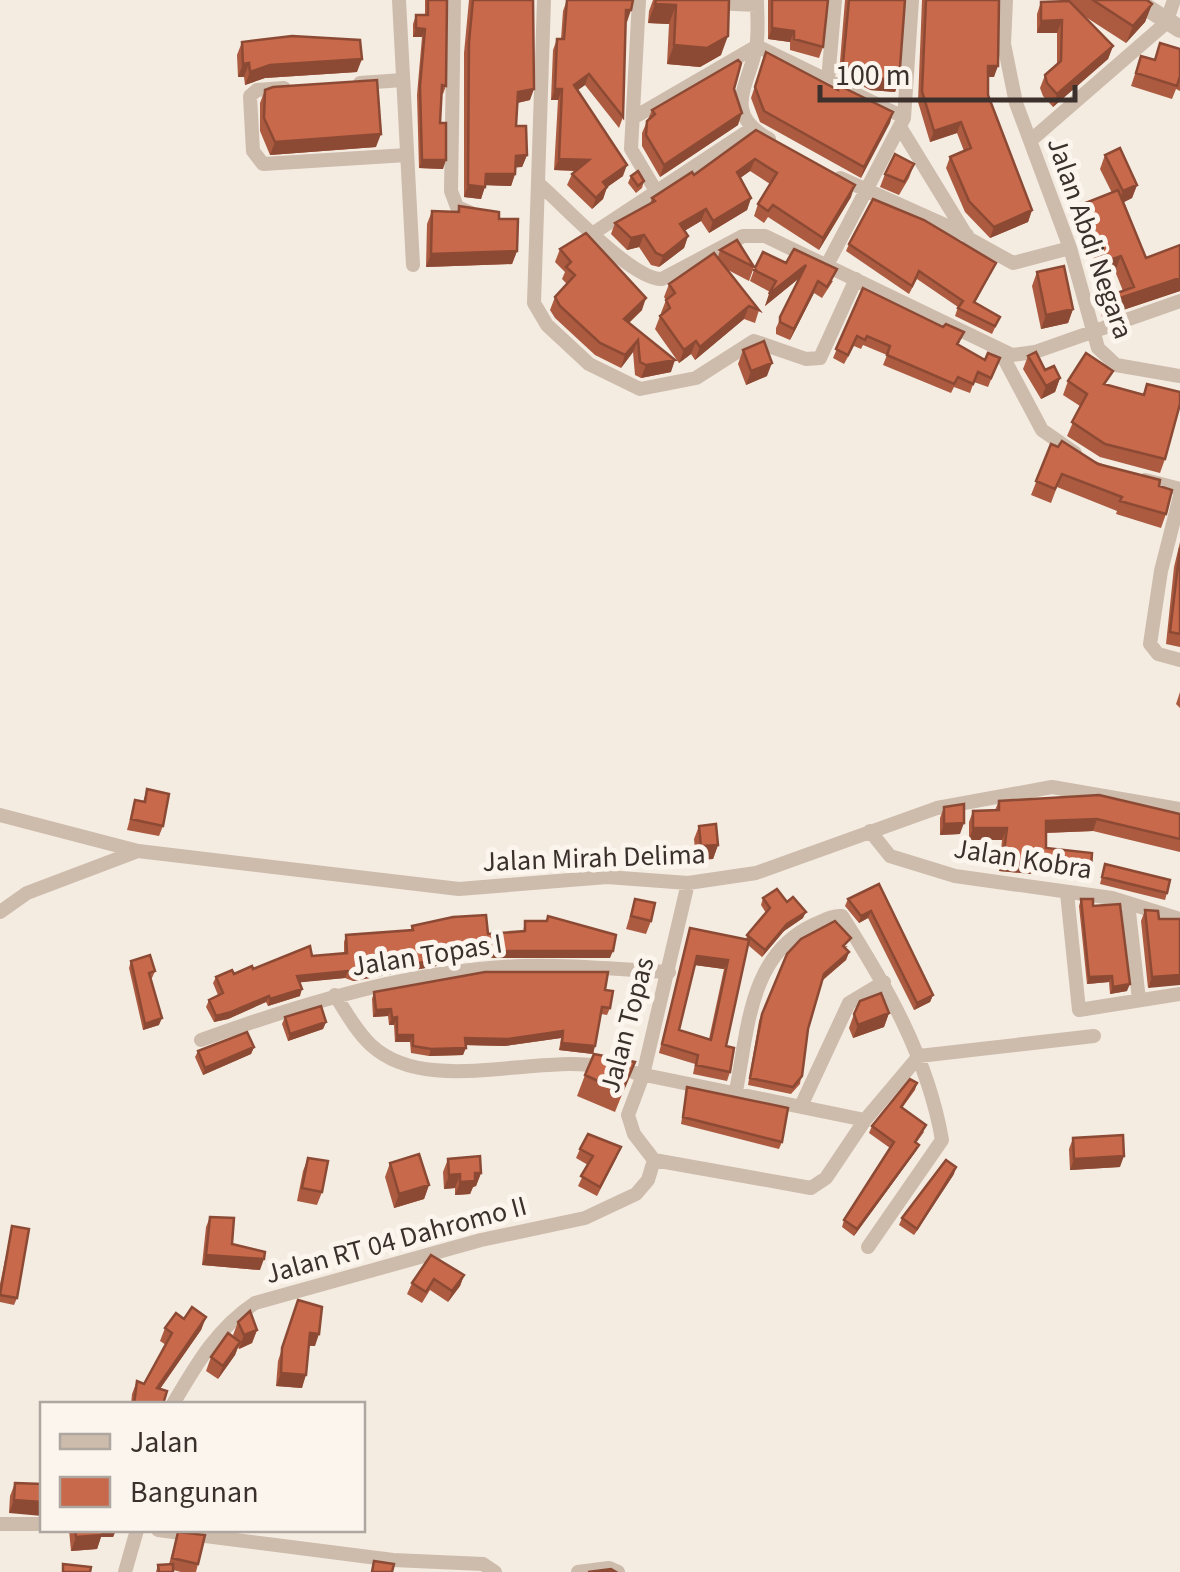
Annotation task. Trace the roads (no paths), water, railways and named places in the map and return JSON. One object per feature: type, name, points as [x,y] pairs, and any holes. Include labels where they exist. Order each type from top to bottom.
[{"type":"street","points":[[399,0],[413,265]]},
{"type":"street","points":[[454,0],[451,191],[457,207],[491,217]]},
{"type":"street","points":[[544,0],[540,184],[529,223],[533,294],[547,325],[589,364],[640,389],[696,378],[754,341],[806,359],[820,358],[830,344],[856,280]]},
{"type":"street","points":[[656,192],[634,158],[633,118],[640,0],[661,1]]},
{"type":"street","points":[[828,80],[835,0]]},
{"type":"street","points":[[827,265],[902,122],[912,0]]},
{"type":"street","name":"Jalan Abdi Negara","points":[[1006,0],[1008,75],[1070,248],[1092,332],[1108,362],[1180,376]]},
{"type":"street","points":[[1135,0],[1173,26]]},
{"type":"street","points":[[1030,142],[1173,26],[1174,0]]},
{"type":"street","points":[[700,2],[757,2],[757,46],[740,98],[752,129],[784,147]]},
{"type":"street","points":[[633,118],[757,46]]},
{"type":"street","points":[[757,46],[902,122],[966,236]]},
{"type":"street","points":[[344,84],[403,80]]},
{"type":"street","points":[[305,86],[266,88],[250,96],[252,151],[262,164],[407,156]]},
{"type":"street","points":[[596,232],[752,129]]},
{"type":"street","points":[[817,166],[866,193],[966,236],[1013,263],[1070,248]]},
{"type":"street","points":[[540,184],[629,265],[653,279],[662,279],[753,235],[772,238],[1000,351],[1022,356],[1180,301]]},
{"type":"street","points":[[1000,351],[1042,430],[1096,466]]},
{"type":"street","points":[[1130,476],[1180,492],[1161,572],[1153,650],[1180,660]]},
{"type":"street","points":[[1161,572],[1180,575]]},
{"type":"street","name":"Jalan Mirah Delima","points":[[0,815],[138,851],[437,888],[607,876],[688,883],[756,874],[936,808],[1052,786],[1180,809]]},
{"type":"street","name":"Jalan Kobra","points":[[870,831],[890,856],[955,876],[1128,903],[1180,919]]},
{"type":"street","points":[[0,912],[26,893],[138,851]]},
{"type":"street","name":"Jalan Topas","points":[[660,1162],[634,1134],[628,1115],[643,1075],[688,883]]},
{"type":"street","points":[[1067,893],[1079,1010],[1180,994]]},
{"type":"street","points":[[1128,903],[1139,1000]]},
{"type":"street","points":[[736,1091],[756,991],[778,949],[802,931],[842,916],[884,982],[919,1056],[942,1140],[868,1247]]},
{"type":"street","name":"Jalan Topas I","points":[[201,1040],[335,995],[520,966],[669,972]]},
{"type":"street","points":[[801,1106],[849,1004],[884,982]]},
{"type":"street","points":[[335,995],[372,1046],[405,1064],[458,1072],[563,1060],[736,1091],[864,1120]]},
{"type":"street","points":[[660,1162],[811,1188],[826,1178],[864,1120],[919,1056],[1094,1036]]},
{"type":"street","name":"Jalan RT 04 Dahromo II","points":[[174,1402],[215,1337],[231,1319],[256,1303],[481,1240],[585,1218],[636,1194],[660,1162]]},
{"type":"street","points":[[0,1524],[40,1524]]},
{"type":"street","points":[[125,1572],[136,1532]]},
{"type":"street","points":[[174,1532],[393,1560],[483,1564],[494,1572]]},
{"type":"street","points":[[578,1572],[608,1568],[618,1572]]}]
